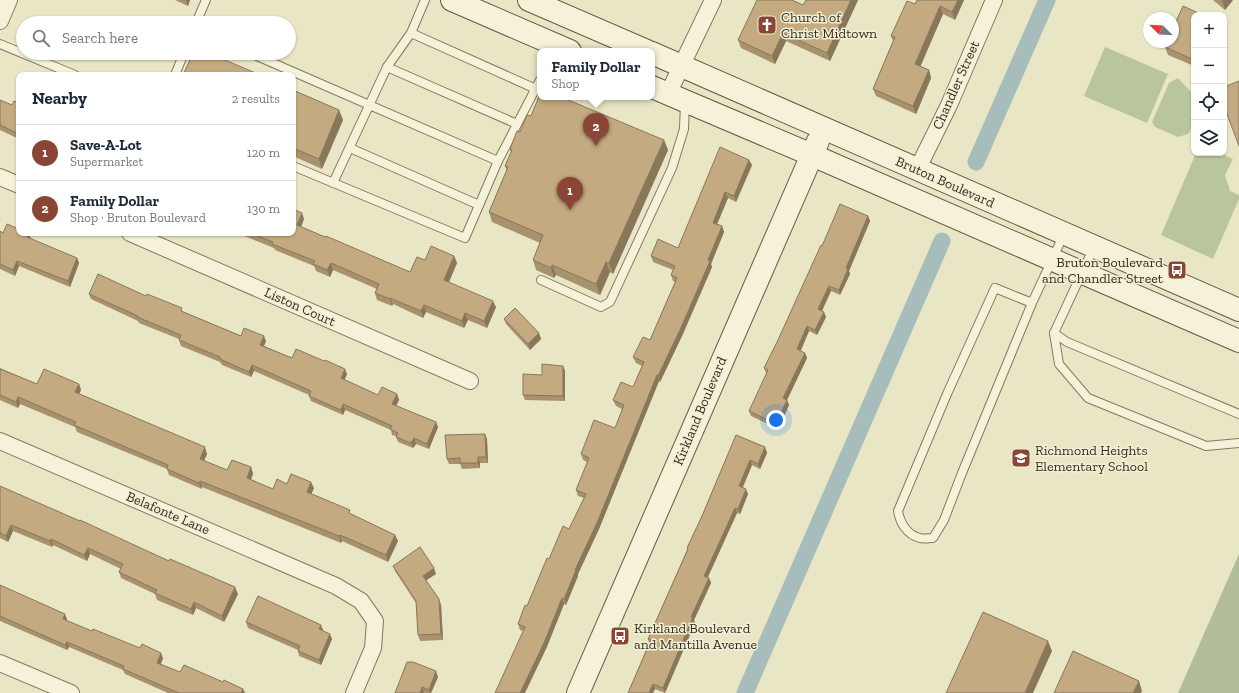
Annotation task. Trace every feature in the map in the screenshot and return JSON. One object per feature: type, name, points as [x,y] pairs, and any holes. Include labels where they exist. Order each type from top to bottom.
[{"type":"street","points":[[0,21],[9,0]]},
{"type":"street","points":[[452,0],[559,48]]},
{"type":"street","points":[[529,0],[640,48]]},
{"type":"street","points":[[668,94],[714,0]]},
{"type":"street","name":"Chandler Street","points":[[917,170],[948,105],[994,0]]},
{"type":"street","name":"Bruton Boulevard","points":[[655,54],[1239,310]]},
{"type":"street","name":"Bruton Boulevard","points":[[668,94],[1239,341]]},
{"type":"street","name":"Kirkland Boulevard","points":[[578,693],[823,129]]},
{"type":"street","points":[[0,177],[16,184]]},
{"type":"street","name":"Liston Court","points":[[137,236],[470,381]]},
{"type":"street","name":"Belafonte Lane","points":[[0,441],[336,586],[361,601],[375,621],[373,648],[354,693]]},
{"type":"street","points":[[0,662],[71,693]]},
{"type":"lane","points":[[199,16],[206,0]]},
{"type":"lane","points":[[333,183],[388,67],[411,34],[425,0]]},
{"type":"lane","points":[[296,167],[464,238],[498,162],[536,89],[411,34]]},
{"type":"lane","points":[[0,44],[16,51]]},
{"type":"lane","points":[[39,60],[68,72]]},
{"type":"lane","points":[[176,72],[181,60]]},
{"type":"lane","points":[[266,60],[293,72]]},
{"type":"lane","points":[[388,67],[517,124]]},
{"type":"lane","points":[[296,73],[498,162]]},
{"type":"lane","points":[[541,280],[601,308],[610,302],[672,168],[684,129],[668,94]]},
{"type":"lane","points":[[350,148],[479,205]]},
{"type":"lane","points":[[1032,303],[995,288],[947,394],[898,511],[899,518],[903,526],[910,533],[920,538],[933,538],[944,520],[1032,303],[1064,234]]},
{"type":"lane","points":[[1095,247],[1054,333],[1059,364],[1088,398],[1206,446],[1239,443]]},
{"type":"lane","points":[[1054,333],[1067,342],[1239,414]]},
{"type":"green space","points":[[1105,47],[1168,74],[1147,123],[1084,96]]},
{"type":"green space","points":[[1178,78],[1191,92],[1191,128],[1188,134],[1178,137],[1155,127],[1152,122],[1169,83]]},
{"type":"green space","points":[[1195,156],[1226,156],[1233,159],[1225,175],[1230,191],[1239,195],[1239,199],[1213,259],[1161,235]]},
{"type":"green space","points":[[1239,554],[1239,693],[1178,693]]},
{"type":"building","points":[[757,0],[792,0],[803,5],[806,0],[851,0],[827,53],[783,33],[772,56],[738,40]]},
{"type":"building","points":[[917,0],[958,0],[952,12],[940,6],[915,64],[929,70],[913,106],[873,89],[895,37],[891,36],[907,1],[915,4]]},
{"type":"building","points":[[1183,6],[1196,12],[1191,12],[1191,59],[1167,48],[1179,48],[1179,15]]},
{"type":"building","points":[[190,60],[225,60],[253,72],[184,72]]},
{"type":"building","points":[[1239,81],[1239,146],[1227,114],[1227,86]]},
{"type":"building","points":[[296,91],[339,110],[319,159],[296,149]]},
{"type":"building","points":[[0,100],[12,105],[14,101],[16,102],[16,133],[0,125]]},
{"type":"building","points":[[538,100],[568,100],[664,140],[609,263],[606,262],[596,284],[552,265],[551,268],[533,260],[543,235],[489,212],[508,167],[505,166],[512,150],[510,149],[517,131],[520,132],[527,115],[531,116]]},
{"type":"building","points":[[720,147],[749,160],[734,196],[725,192],[713,223],[722,226],[708,260],[710,261],[680,330],[658,376],[657,375],[597,523],[575,570],[564,599],[562,598],[544,643],[520,693],[495,693],[525,627],[518,624],[525,605],[527,606],[547,558],[549,559],[563,526],[569,529],[586,494],[576,490],[589,458],[581,454],[594,420],[615,428],[624,405],[613,400],[621,382],[633,387],[644,362],[633,357],[643,337],[650,340],[677,278],[671,275],[675,266],[651,256],[658,239],[678,248]]},
{"type":"building","points":[[840,204],[868,216],[846,268],[848,269],[839,290],[829,286],[818,309],[824,312],[815,330],[807,326],[797,349],[805,353],[783,398],[787,400],[776,424],[749,411],[768,370],[764,368],[821,245],[822,246]]},
{"type":"building","points":[[296,210],[302,213],[297,225],[410,272],[417,257],[425,260],[431,246],[454,256],[444,280],[493,301],[484,321],[465,313],[462,321],[424,305],[421,311],[375,293],[379,284],[331,263],[327,270],[313,264],[315,261],[272,244],[273,242],[258,236],[296,236]]},
{"type":"building","points":[[7,224],[16,228],[16,236],[28,236],[77,258],[68,281],[17,261],[13,270],[0,264],[0,231],[3,233]]},
{"type":"building","points":[[98,274],[146,296],[147,294],[182,308],[181,311],[241,336],[244,328],[264,336],[260,345],[292,358],[296,349],[324,361],[325,360],[345,369],[341,378],[378,395],[382,387],[397,394],[392,404],[436,422],[427,444],[414,438],[411,443],[396,437],[398,433],[390,429],[392,426],[343,404],[341,410],[309,396],[311,391],[252,365],[249,372],[220,359],[220,357],[179,340],[181,335],[137,317],[138,316],[89,294]]},
{"type":"building","points":[[515,308],[539,333],[528,344],[504,319]]},
{"type":"building","points":[[542,364],[563,366],[563,396],[523,395],[523,374],[542,375]]},
{"type":"building","points":[[0,369],[37,384],[44,369],[79,384],[75,392],[205,447],[200,459],[227,470],[232,460],[251,467],[247,478],[273,489],[277,479],[287,484],[291,474],[311,482],[307,492],[350,510],[349,513],[395,535],[386,555],[340,535],[339,536],[200,481],[199,483],[167,469],[168,465],[74,425],[76,422],[18,397],[16,402],[0,395]]},
{"type":"building","points":[[485,434],[486,457],[478,457],[478,463],[460,463],[460,458],[447,459],[445,435]]},
{"type":"building","points":[[736,435],[765,447],[758,464],[750,460],[739,486],[746,489],[738,509],[735,508],[704,576],[709,578],[691,617],[693,617],[663,688],[653,684],[649,693],[628,693],[651,640],[648,639]]},
{"type":"building","points":[[0,486],[80,520],[169,561],[170,559],[235,587],[222,616],[194,602],[191,609],[155,593],[157,590],[119,572],[123,564],[88,548],[84,555],[51,539],[50,541],[11,525],[6,536],[0,533]]},
{"type":"building","points":[[420,547],[434,568],[423,576],[439,599],[441,634],[418,635],[416,601],[393,566]]},
{"type":"building","points":[[0,585],[65,614],[63,619],[92,631],[93,629],[140,648],[142,644],[161,653],[157,663],[180,672],[184,665],[243,689],[241,693],[179,693],[123,669],[124,666],[67,642],[65,645],[0,616]]},
{"type":"building","points":[[258,596],[321,625],[319,629],[330,634],[319,660],[298,651],[300,646],[246,622]]},
{"type":"building","points":[[983,612],[1048,641],[1025,693],[946,693]]},
{"type":"building","points":[[1073,651],[1139,681],[1133,693],[1054,693]]},
{"type":"building","points":[[407,662],[413,662],[436,671],[429,690],[422,687],[420,693],[395,693]]},
{"type":"waterway","points":[[976,162],[1047,0]]},
{"type":"waterway","points":[[745,693],[942,241]]},
{"type":"place","name":"Church of Christ Midtown","points":[[767,25]]},
{"type":"place","name":"Family Dollar","points":[[596,146]]},
{"type":"place","name":"Save-A-Lot","points":[[570,210]]},
{"type":"place","name":"Bruton Boulevard and Chandler Street","points":[[1177,270]]},
{"type":"place","name":"Richmond Heights Elementary School","points":[[1021,458]]},
{"type":"place","name":"Kirkland Boulevard and Mantilla Avenue","points":[[620,636]]}]
